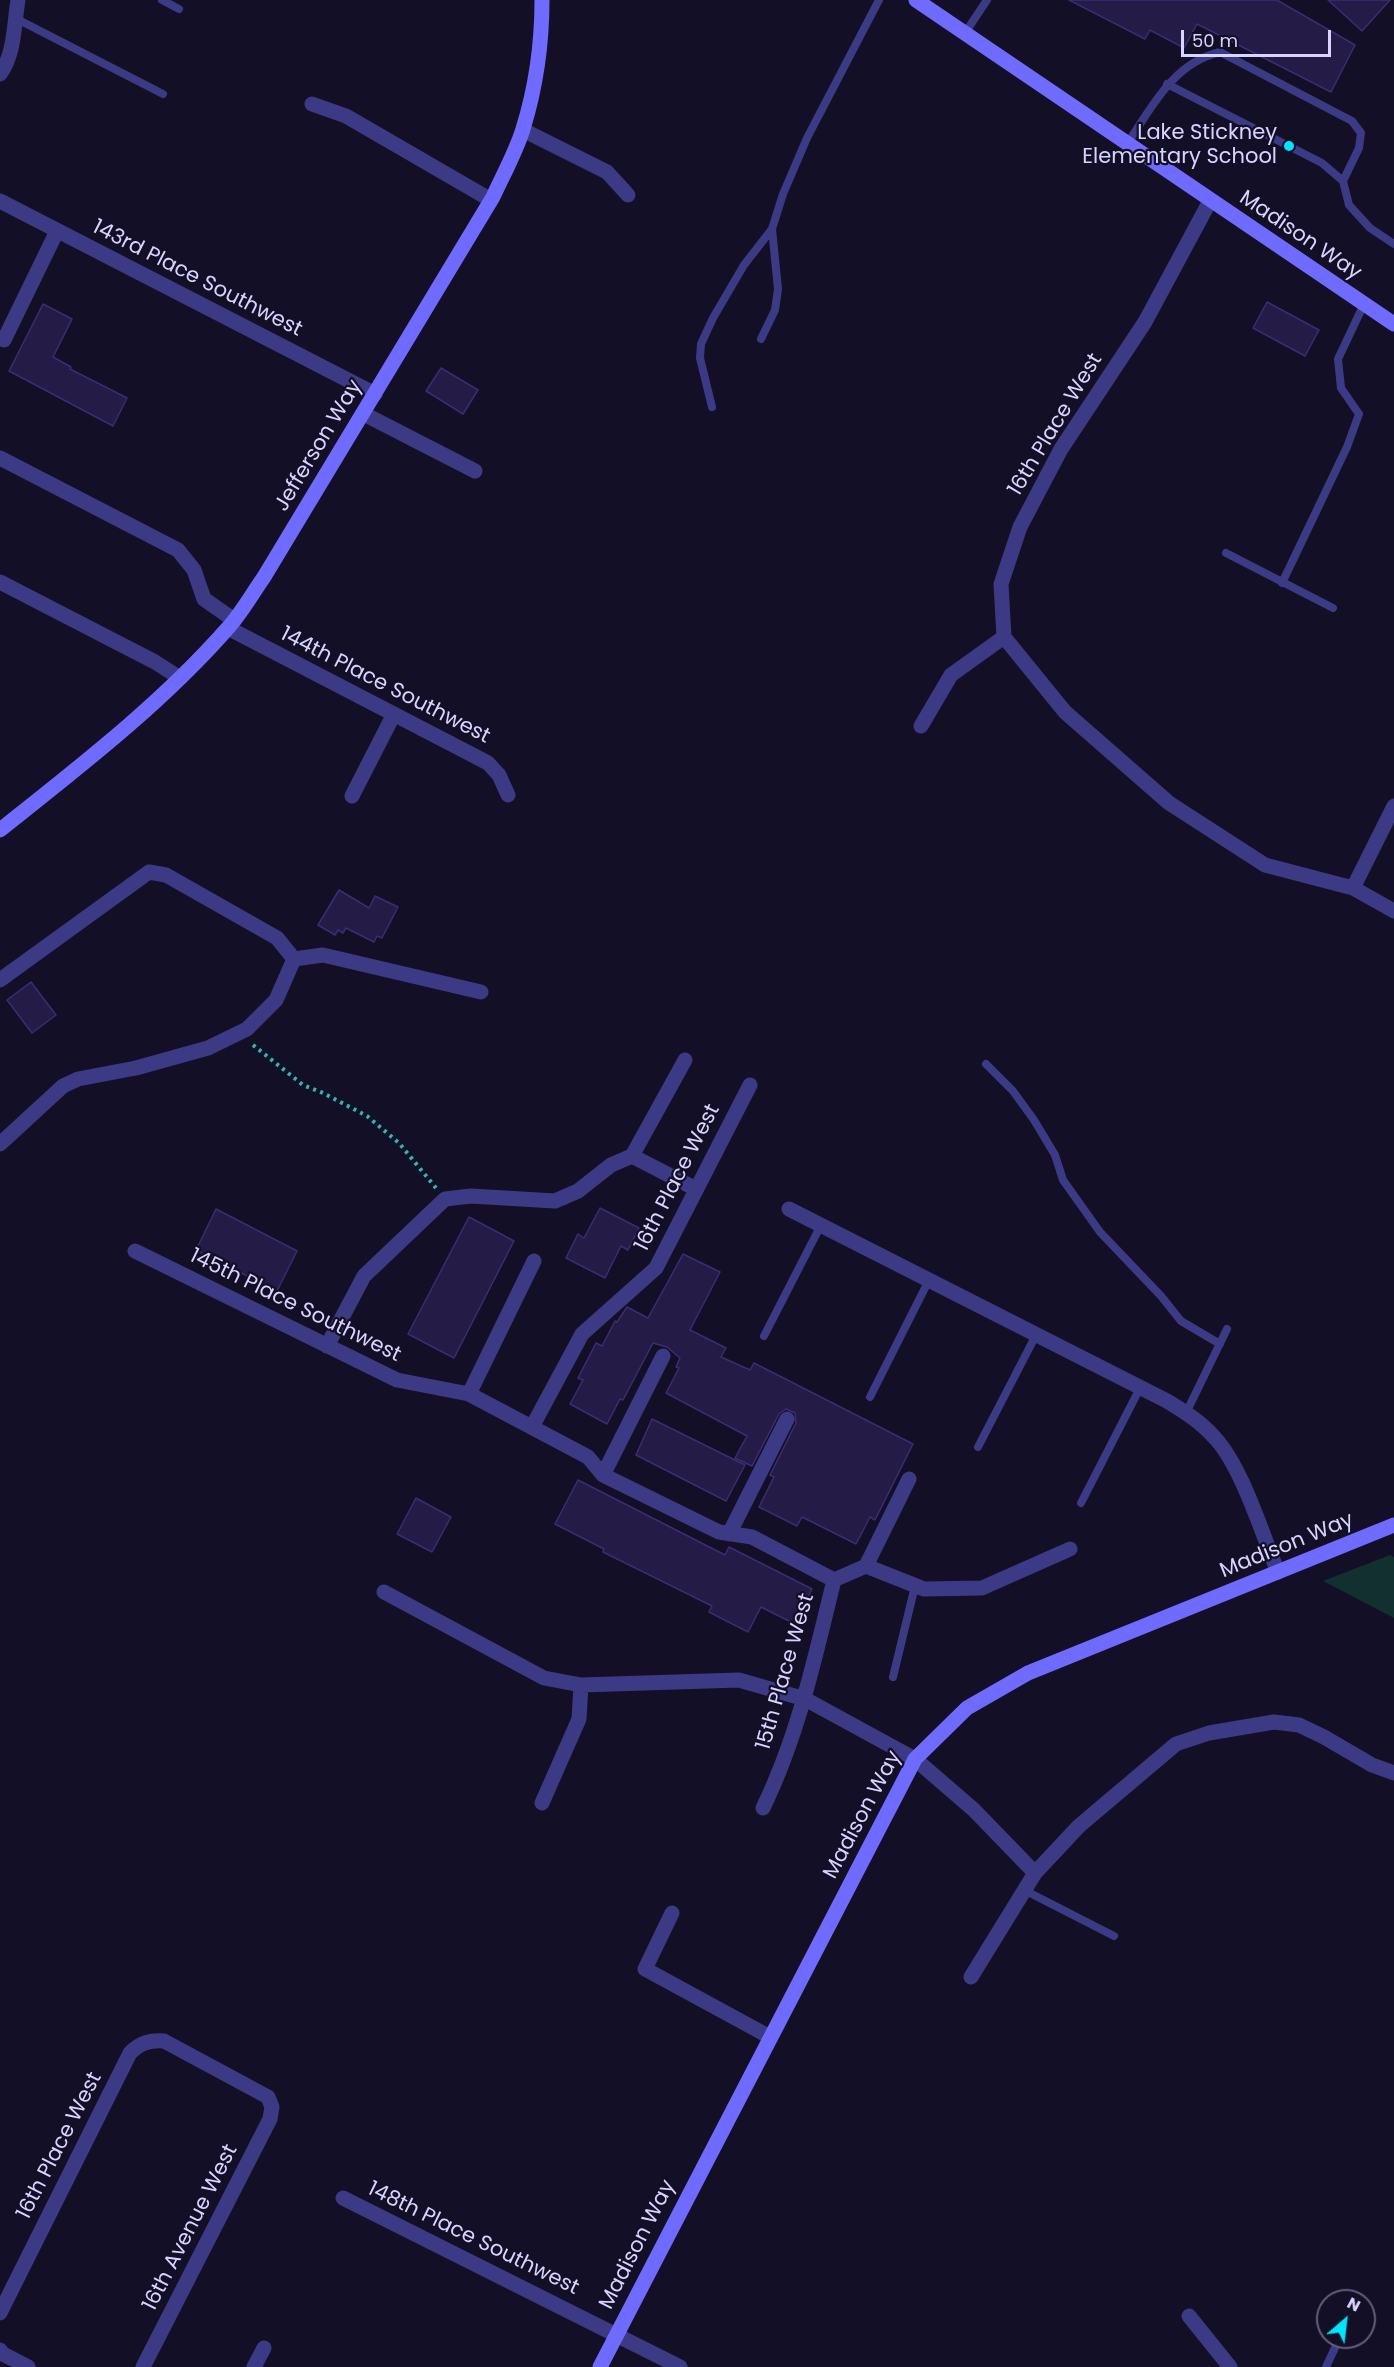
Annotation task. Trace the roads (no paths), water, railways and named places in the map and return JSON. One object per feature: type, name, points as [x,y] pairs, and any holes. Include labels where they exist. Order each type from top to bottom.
[{"type":"street","points":[[0,74],[5,68],[12,41],[18,0]]},
{"type":"street","name":"Jefferson Way","points":[[0,830],[117,735],[180,678],[231,624],[264,577],[491,200],[523,130],[542,37],[542,0]]},
{"type":"street","name":"Madison Way","points":[[916,0],[1394,324]]},
{"type":"street","points":[[312,104],[345,116],[491,200]]},
{"type":"street","points":[[523,130],[607,172],[628,195]]},
{"type":"street","name":"143rd Place Southwest","points":[[0,201],[375,394]]},
{"type":"street","name":"16th Place West","points":[[1004,637],[1001,584],[1020,527],[1061,449],[1145,322],[1210,201]]},
{"type":"street","points":[[4,340],[57,231]]},
{"type":"street","points":[[364,414],[475,471]]},
{"type":"street","name":"144th Place Southwest","points":[[0,458],[178,550],[194,570],[204,598],[231,624],[488,763],[499,775],[508,795]]},
{"type":"street","points":[[0,582],[155,662],[180,678]]},
{"type":"street","points":[[921,726],[951,675],[1004,637],[1065,712],[1169,803],[1265,866],[1353,888],[1394,910]]},
{"type":"street","points":[[352,796],[394,714]]},
{"type":"street","points":[[1353,888],[1394,806]]},
{"type":"street","points":[[0,980],[149,872],[166,875],[277,938],[294,959]]},
{"type":"street","points":[[294,959],[323,955],[481,992]]},
{"type":"street","points":[[0,1144],[63,1086],[78,1079],[136,1068],[208,1048],[248,1029],[276,1000],[294,959]]},
{"type":"street","points":[[327,1346],[364,1276],[445,1199],[471,1196],[555,1201],[578,1191],[611,1165],[632,1156],[686,1060]]},
{"type":"street","name":"16th Place West","points":[[532,1427],[582,1334],[656,1268],[750,1085]]},
{"type":"street","points":[[632,1156],[696,1189]]},
{"type":"street","points":[[789,1209],[1140,1388],[1196,1419],[1217,1440],[1236,1470],[1278,1572]]},
{"type":"street","name":"145th Place Southwest","points":[[135,1251],[397,1380],[469,1394],[588,1457],[603,1475],[719,1532],[752,1537],[834,1580]]},
{"type":"street","points":[[469,1394],[534,1261]]},
{"type":"street","points":[[603,1475],[663,1356]]},
{"type":"street","points":[[729,1534],[787,1419]]},
{"type":"street","points":[[834,1580],[866,1566],[909,1479]]},
{"type":"street","name":"Madison Way","points":[[600,2367],[915,1759],[967,1708],[1028,1673],[1392,1528]]},
{"type":"street","points":[[866,1566],[920,1588],[982,1588],[1070,1549]]},
{"type":"street","name":"15th Place West","points":[[763,1808],[779,1775],[805,1699],[834,1580]]},
{"type":"street","points":[[384,1592],[544,1678],[581,1685],[739,1680],[805,1699],[915,1759],[974,1810],[1035,1873]]},
{"type":"street","points":[[542,1803],[579,1719],[581,1685]]},
{"type":"street","points":[[971,1977],[1035,1873],[1079,1827],[1176,1744],[1209,1733],[1274,1722],[1299,1725],[1372,1765],[1394,1773]]},
{"type":"street","points":[[672,1913],[645,1969],[770,2037]]},
{"type":"street","name":"16th Place West","points":[[0,2313],[130,2053],[139,2044],[152,2040]]},
{"type":"street","name":"16th Avenue West","points":[[143,2367],[270,2119],[272,2107],[268,2097],[164,2041],[152,2040]]},
{"type":"street","name":"148th Place Southwest","points":[[343,2198],[680,2367]]},
{"type":"street","points":[[1189,2316],[1230,2367]]},
{"type":"street","points":[[254,2367],[264,2348]]},
{"type":"street","points":[[0,2350],[3,2354],[28,2367]]},
{"type":"lane","points":[[162,0],[179,9]]},
{"type":"lane","points":[[712,407],[700,358],[701,344],[712,318],[744,265],[772,229],[783,194],[807,138],[879,0]]},
{"type":"lane","points":[[965,33],[987,0]]},
{"type":"lane","points":[[15,18],[163,94]]},
{"type":"lane","points":[[1127,144],[1167,84],[1185,67],[1204,56],[1220,52],[1352,121],[1361,133],[1359,148],[1343,181]]},
{"type":"lane","points":[[1167,84],[1322,163],[1343,181],[1350,205],[1370,228],[1394,244]]},
{"type":"lane","points":[[760,339],[775,310],[777,299],[772,229]]},
{"type":"lane","points":[[1281,583],[1347,447],[1359,414],[1341,388],[1338,359],[1364,304]]},
{"type":"lane","points":[[1226,554],[1333,608]]},
{"type":"lane","points":[[986,1064],[1013,1091],[1034,1120],[1055,1155],[1063,1180],[1100,1232],[1161,1296],[1181,1321],[1220,1344]]},
{"type":"lane","points":[[764,1336],[821,1225]]},
{"type":"lane","points":[[870,1397],[929,1280]]},
{"type":"lane","points":[[1186,1413],[1227,1329]]},
{"type":"lane","points":[[978,1447],[1036,1335]]},
{"type":"lane","points":[[1082,1503],[1140,1388]]},
{"type":"lane","points":[[893,1677],[920,1588]]},
{"type":"lane","points":[[1024,1890],[1114,1936]]},
{"type":"lane","points":[[1326,2367],[1334,2349]]},
{"type":"place","name":"Lake Stickney Elementary School","points":[[1289,146]]}]
